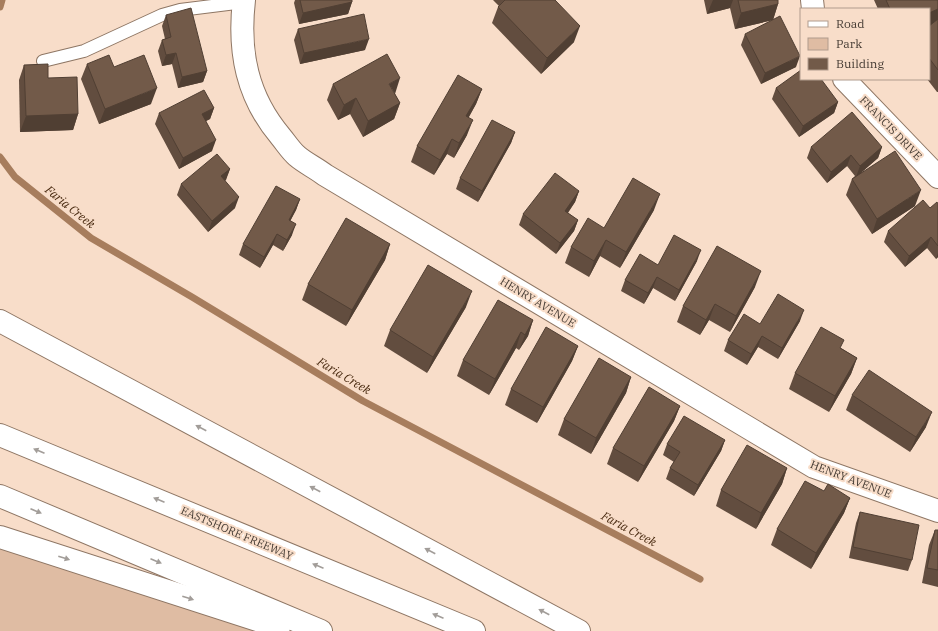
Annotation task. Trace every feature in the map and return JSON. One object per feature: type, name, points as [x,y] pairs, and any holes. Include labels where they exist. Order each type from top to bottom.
[{"type":"main road","name":"HENRY AVENUE","points":[[244,1],[242,39],[245,61],[255,99],[268,122],[296,156],[332,179],[814,466],[938,511]]},
{"type":"main road","name":"FRANCIS DRIVE","points":[[845,80],[938,177]]},
{"type":"main road","points":[[0,321],[579,631]]},
{"type":"main road","name":"EASTSHORE FREEWAY","points":[[0,434],[474,631]]},
{"type":"main road","points":[[0,496],[321,631]]},
{"type":"main road","points":[[0,537],[291,631]]},
{"type":"lane","points":[[43,61],[84,51],[162,15],[174,11],[244,1]]},
{"type":"green space","points":[[0,537],[291,631],[0,631]]},
{"type":"building","points":[[300,0],[352,0],[352,2],[303,13]]},
{"type":"building","points":[[505,0],[555,0],[580,26],[547,58],[498,7]]},
{"type":"building","points":[[738,0],[778,0],[778,4],[741,13]]},
{"type":"building","points":[[886,0],[938,0],[938,9],[930,13],[930,8],[890,8]]},
{"type":"building","points":[[191,8],[207,71],[182,77],[176,53],[166,55],[162,40],[171,37],[166,15]]},
{"type":"building","points":[[364,14],[369,39],[304,53],[298,29]]},
{"type":"building","points":[[780,16],[800,56],[765,73],[745,34]]},
{"type":"building","points":[[938,19],[938,70],[930,59],[930,25]]},
{"type":"building","points":[[387,54],[400,78],[389,84],[400,103],[368,121],[356,98],[344,105],[333,84]]},
{"type":"building","points":[[109,55],[114,67],[144,55],[157,88],[105,109],[87,64]]},
{"type":"building","points":[[48,64],[48,78],[77,77],[78,114],[26,116],[24,65]]},
{"type":"building","points":[[800,71],[800,80],[822,80],[838,102],[803,126],[776,88]]},
{"type":"building","points":[[458,75],[482,89],[466,116],[473,120],[459,143],[452,139],[440,160],[417,146]]},
{"type":"building","points":[[204,90],[214,108],[202,114],[216,140],[183,158],[159,113]]},
{"type":"building","points":[[852,112],[882,147],[860,166],[851,155],[831,172],[811,147]]},
{"type":"building","points":[[492,120],[515,132],[482,191],[460,178]]},
{"type":"building","points":[[895,151],[921,190],[877,219],[852,179]]},
{"type":"building","points":[[217,154],[230,169],[221,176],[239,197],[212,221],[181,184]]},
{"type":"building","points":[[555,173],[579,191],[565,211],[578,220],[560,243],[523,214]]},
{"type":"building","points":[[633,178],[660,194],[626,252],[606,240],[594,261],[571,247],[588,218],[604,228]]},
{"type":"building","points":[[276,186],[300,199],[289,220],[296,224],[287,240],[277,234],[264,257],[243,244]]},
{"type":"building","points":[[923,200],[930,208],[937,202],[938,204],[938,246],[931,237],[909,256],[888,231]]},
{"type":"building","points":[[346,218],[390,244],[352,310],[308,284]]},
{"type":"building","points":[[674,235],[701,250],[679,290],[657,277],[648,293],[625,280],[640,254],[658,265]]},
{"type":"building","points":[[717,246],[761,271],[736,316],[715,304],[706,320],[683,306]]},
{"type":"building","points":[[428,265],[472,291],[433,357],[390,330]]},
{"type":"building","points":[[778,294],[804,310],[782,348],[762,336],[751,354],[728,340],[744,314],[760,324]]},
{"type":"building","points":[[498,300],[533,320],[525,335],[521,332],[495,379],[463,360]]},
{"type":"building","points":[[546,327],[578,346],[543,407],[511,389]]},
{"type":"building","points":[[821,327],[844,340],[840,348],[857,358],[835,396],[795,373]]},
{"type":"building","points":[[599,358],[631,377],[596,438],[564,419]]},
{"type":"building","points":[[869,370],[932,412],[916,437],[852,395]]},
{"type":"building","points":[[649,387],[680,406],[644,466],[613,448]]},
{"type":"building","points":[[684,416],[725,440],[698,485],[670,468],[680,452],[667,444]]},
{"type":"building","points":[[747,445],[787,468],[761,513],[721,490]]},
{"type":"building","points":[[805,481],[824,491],[828,484],[850,498],[816,553],[777,529]]},
{"type":"building","points":[[860,512],[919,525],[912,560],[853,547]]},
{"type":"building","points":[[935,530],[938,530],[938,570],[927,568]]},
{"type":"waterway","name":"Faria Creek","points":[[0,7],[2,0]]},
{"type":"waterway","name":"Faria Creek","points":[[0,157],[15,177],[91,238],[192,297],[363,401],[700,579]]}]
